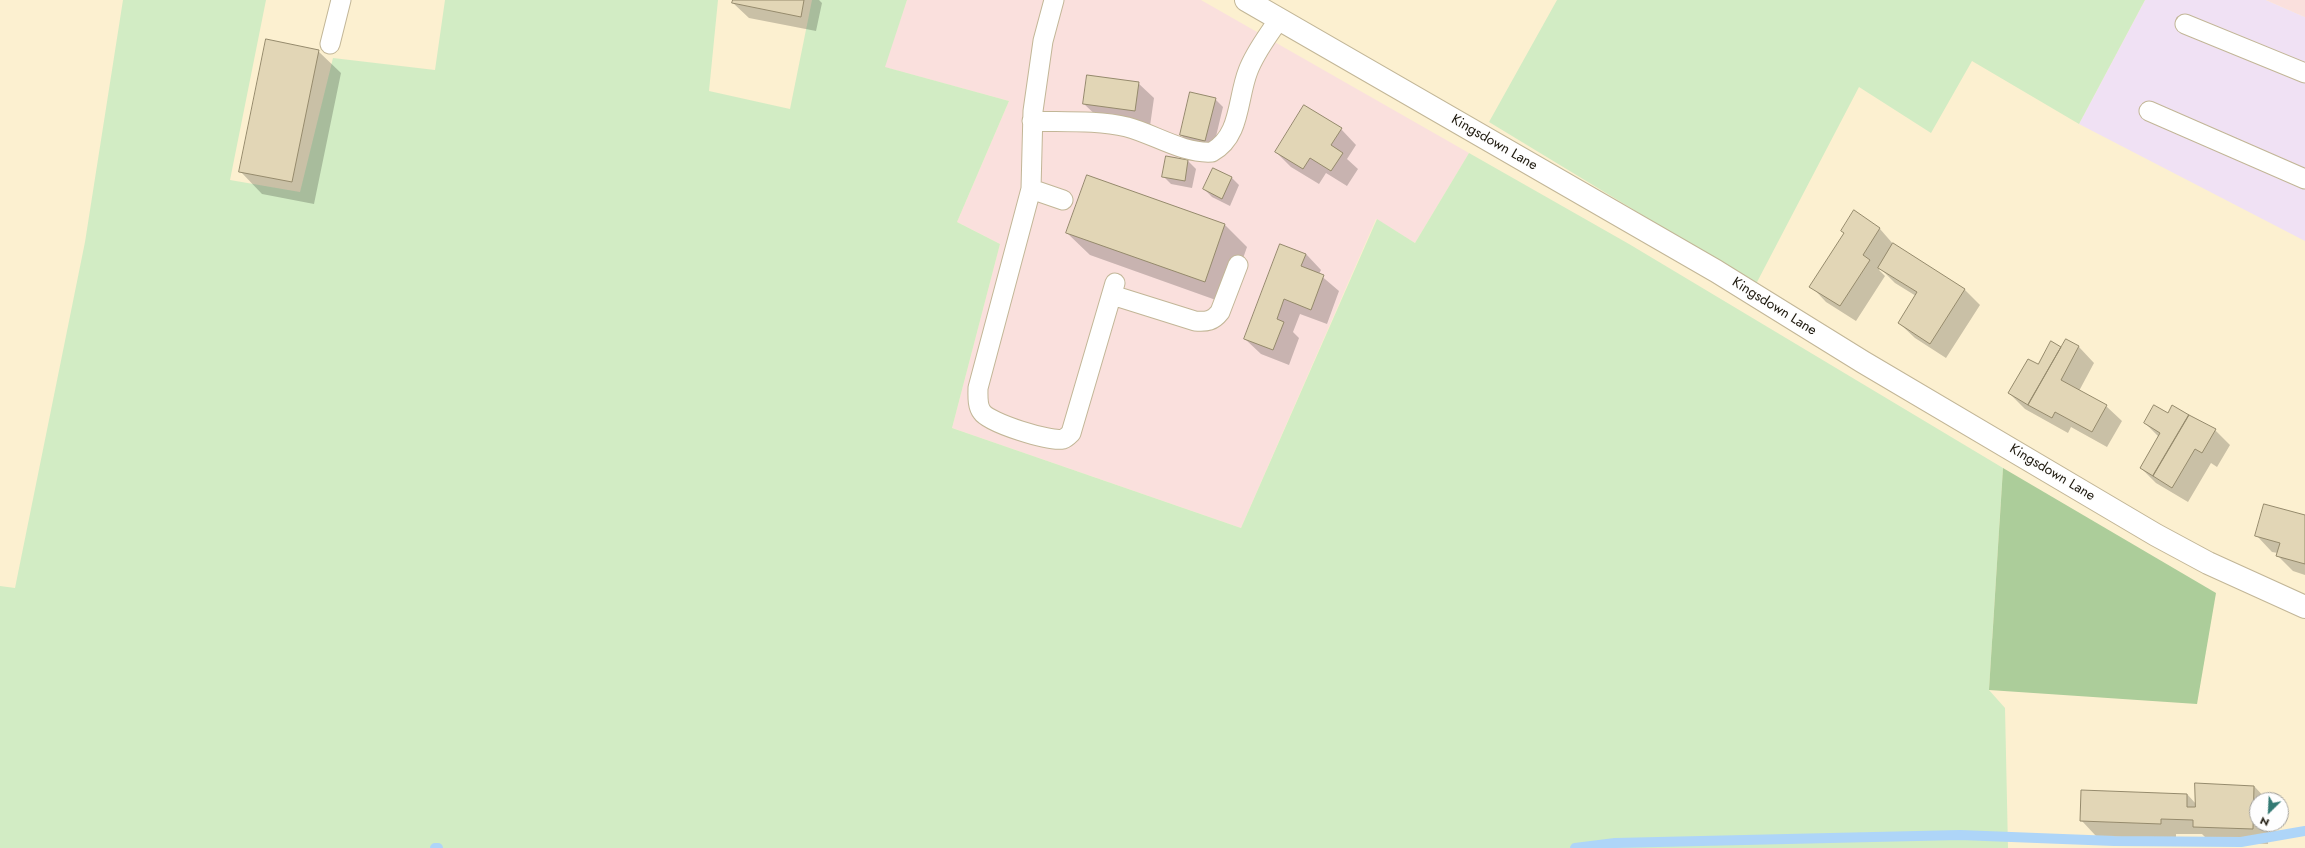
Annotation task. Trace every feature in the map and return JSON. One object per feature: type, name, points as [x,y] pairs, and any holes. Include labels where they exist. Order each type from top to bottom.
[{"type":"street","name":"Kingsdown Lane","points":[[1246,0],[1716,271],[1863,362],[2156,535],[2208,563],[2305,607]]},
{"type":"lane","points":[[330,44],[341,0]]},
{"type":"lane","points":[[1054,0],[1043,41],[1032,121],[1031,189],[978,388],[978,400],[981,412],[990,420],[1052,438],[1064,439],[1071,433],[1114,289],[1195,321],[1207,322],[1215,318],[1220,312],[1238,265]]},
{"type":"lane","points":[[1032,121],[1120,126],[1192,150],[1212,152],[1226,141],[1237,117],[1248,71],[1256,54],[1279,19]]},
{"type":"lane","points":[[2185,24],[2305,73]]},
{"type":"lane","points":[[2149,111],[2305,179]]},
{"type":"lane","points":[[1031,189],[1063,200]]},
{"type":"shaded area","points":[[907,0],[1201,0],[1469,153],[1415,243],[1376,219],[1241,528],[952,428],[1000,244],[957,222],[1009,101],[884,67]]},
{"type":"shaded area","points":[[2145,0],[2266,0],[2305,17],[2305,241],[2079,124]]},
{"type":"shaded area","points":[[2266,0],[2305,0],[2305,17]]},
{"type":"green space","points":[[123,0],[266,0],[230,180],[300,192],[333,58],[435,70],[445,0],[718,0],[709,91],[790,109],[812,0],[907,0],[885,67],[1009,101],[957,222],[1000,244],[952,428],[1241,528],[1377,219],[1415,243],[1469,153],[1629,244],[2003,468],[1989,690],[2005,708],[2008,848],[0,848],[0,586],[15,588],[85,242]]},
{"type":"green space","points":[[1557,0],[2145,0],[2079,124],[1972,61],[1931,133],[1859,87],[1756,284],[1489,122]]},
{"type":"green space","points":[[2003,468],[2216,593],[2197,704],[1989,690]]},
{"type":"building","points":[[733,0],[804,0],[801,17],[732,3]]},
{"type":"building","points":[[266,39],[319,50],[292,182],[239,172]]},
{"type":"building","points":[[1087,75],[1139,82],[1135,111],[1083,104]]},
{"type":"building","points":[[1190,92],[1216,98],[1205,141],[1180,135]]},
{"type":"building","points":[[1304,105],[1342,128],[1331,145],[1343,153],[1331,171],[1310,158],[1303,169],[1275,152]]},
{"type":"building","points":[[1166,156],[1188,160],[1185,181],[1162,177]]},
{"type":"building","points":[[1213,168],[1232,177],[1222,199],[1203,189]]},
{"type":"building","points":[[1087,175],[1225,224],[1205,282],[1066,233]]},
{"type":"building","points":[[1854,210],[1880,228],[1863,255],[1870,260],[1840,306],[1809,287],[1844,233],[1841,231]]},
{"type":"building","points":[[1893,243],[1965,289],[1930,344],[1898,323],[1917,292],[1878,268]]},
{"type":"building","points":[[1280,244],[1306,254],[1301,266],[1324,275],[1311,310],[1284,299],[1277,319],[1284,322],[1273,350],[1244,339]]},
{"type":"building","points":[[2066,339],[2079,346],[2061,380],[2107,405],[2092,432],[2055,412],[2052,418],[2028,405]]},
{"type":"building","points":[[2051,341],[2061,347],[2028,405],[2008,393],[2028,359],[2038,364]]},
{"type":"building","points":[[2154,405],[2168,413],[2172,405],[2189,415],[2153,476],[2140,468],[2160,433],[2144,423]]},
{"type":"building","points":[[2189,415],[2216,429],[2202,453],[2195,449],[2172,488],[2153,476]]},
{"type":"building","points":[[2264,504],[2305,515],[2305,564],[2276,556],[2280,543],[2255,536]]},
{"type":"building","points":[[2195,783],[2254,786],[2254,792],[2249,792],[2249,829],[2193,827],[2193,820],[2161,819],[2161,824],[2080,821],[2081,790],[2187,794],[2187,807],[2195,807]]},
{"type":"waterway","points":[[1575,848],[1615,843],[1960,835],[2114,841],[2241,842],[2305,831]]}]
